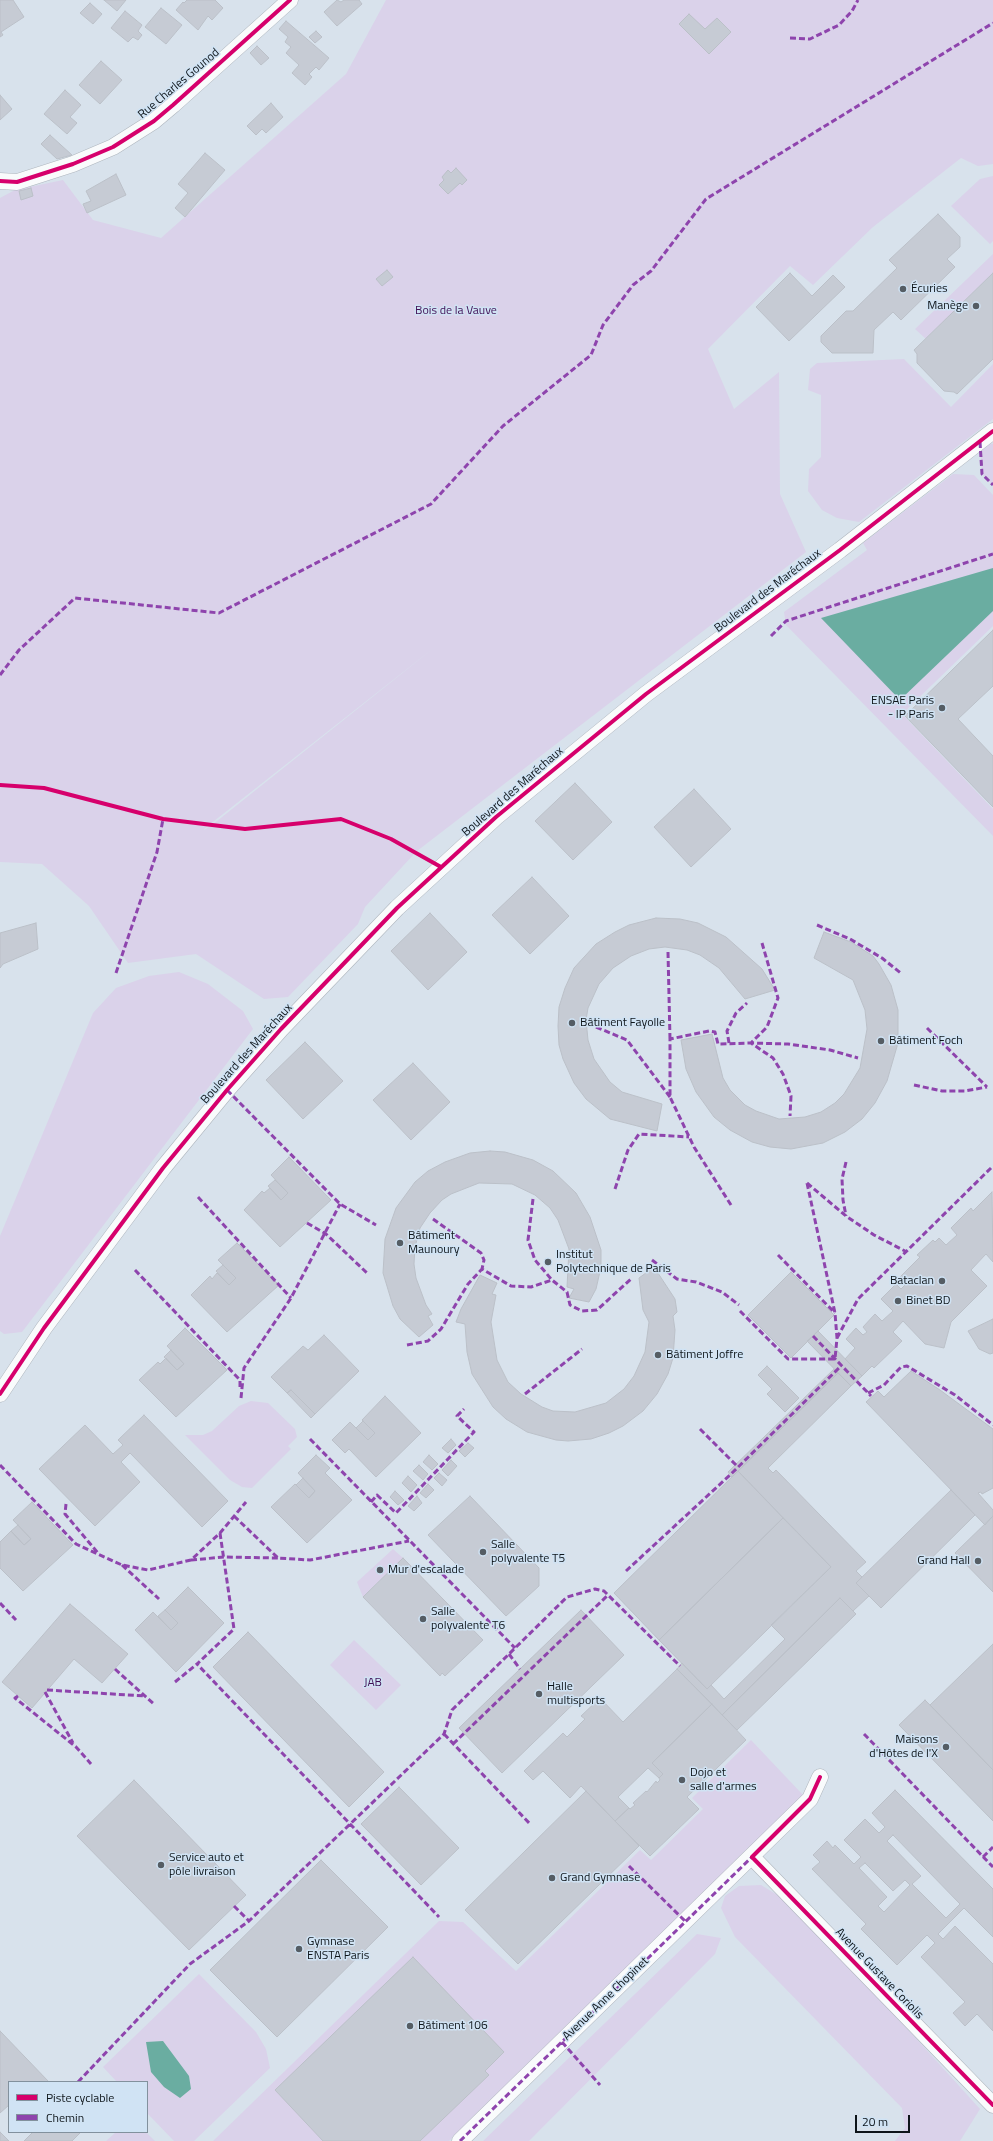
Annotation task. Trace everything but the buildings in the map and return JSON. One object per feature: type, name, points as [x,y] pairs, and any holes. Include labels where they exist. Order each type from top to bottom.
[{"type":"street","name":"Rue Charles Gounod","points":[[0,182],[17,182],[74,164],[113,148],[154,121],[290,0]]},
{"type":"street","name":"Boulevard des Maréchaux","points":[[0,1394],[61,1304],[163,1168],[281,1029],[397,908],[496,817],[646,694],[840,550],[993,431]]},
{"type":"street","name":"Avenue Anne Chopinet","points":[[460,2141],[810,1799],[820,1777]]},
{"type":"street","name":"Avenue Gustave Coriolis","points":[[752,1857],[993,2105]]},
{"type":"green space","name":"Bois de la Vauve","points":[[386,0],[993,0],[993,164],[978,166],[961,158],[873,227],[813,285],[790,266],[708,349],[734,409],[779,372],[780,494],[806,552],[417,851],[359,824],[354,824],[415,853],[365,907],[358,924],[288,997],[264,999],[196,954],[128,963],[89,906],[42,864],[0,862],[0,198],[15,190],[63,180],[93,220],[161,238],[346,74]],"holes":[[[440,643],[212,825],[204,830]]]},
{"type":"green space","points":[[993,176],[993,241],[990,244],[951,206],[980,179]]},
{"type":"green space","points":[[993,254],[993,273],[926,339],[915,329]]},
{"type":"green space","points":[[904,359],[951,407],[993,364],[993,419],[859,522],[837,518],[822,510],[808,491],[809,469],[821,457],[821,395],[808,390],[810,369],[817,363]]},
{"type":"green space","points":[[980,442],[993,444],[993,485],[982,474]]},
{"type":"green space","name":"ENSAE Paris - IP Paris","points":[[953,474],[974,475],[993,495],[993,626],[902,714],[993,809],[993,836],[786,625],[784,612],[867,550],[863,543]]},
{"type":"green space","points":[[179,972],[208,984],[243,1011],[253,1029],[22,1332],[4,1334],[0,1331],[0,1236],[93,1013],[116,988],[149,976]]},
{"type":"green space","points":[[251,1401],[268,1403],[295,1429],[297,1437],[288,1446],[291,1449],[252,1488],[242,1487],[230,1480],[185,1435],[203,1435],[212,1431],[239,1406]]},
{"type":"green space","name":"Mur d'escalade","points":[[393,1549],[403,1558],[363,1597],[357,1582]]},
{"type":"green space","name":"JAB","points":[[354,1640],[401,1685],[376,1710],[330,1665]]},
{"type":"green space","points":[[751,1740],[804,1796],[449,2141],[213,2141],[439,1921],[463,1922],[516,1971],[640,1850],[651,1860],[703,1809],[692,1798]]},
{"type":"green space","points":[[761,1885],[779,1896],[893,2013],[980,2109],[960,2141],[895,2141],[905,2128],[902,2108],[735,1937],[721,1908],[725,1896],[739,1886]]},
{"type":"green space","points":[[697,1934],[721,1938],[715,1954],[529,2141],[483,2141]]},
{"type":"green space","points":[[199,1974],[256,2032],[266,2049],[270,2068],[194,2141],[174,2141],[148,2114],[148,2081],[116,2081],[103,2067]]},
{"type":"green space","points":[[115,2133],[147,2133],[155,2141],[106,2141]]},
{"type":"shaded area","points":[[993,568],[993,611],[900,700],[821,618]]},
{"type":"shaded area","points":[[163,2041],[189,2076],[191,2089],[180,2098],[164,2087],[151,2072],[146,2042]]},
{"type":"marked path","points":[[790,38],[810,39],[839,25],[852,11],[858,0]]},
{"type":"marked path","points":[[0,675],[19,650],[75,598],[219,613],[431,504],[503,426],[591,355],[603,325],[633,285],[651,271],[706,199],[993,23]]},
{"type":"marked path","points":[[980,442],[982,474],[993,485]]},
{"type":"marked path","points":[[771,636],[786,621],[993,554]]},
{"type":"marked path","points":[[116,973],[157,852],[163,819]]},
{"type":"marked path","points":[[817,925],[850,939],[882,958],[902,974]]},
{"type":"marked path","points":[[762,943],[778,998],[767,1027],[751,1043],[788,1044],[830,1050],[858,1058]]},
{"type":"marked path","points":[[668,952],[670,1039]]},
{"type":"marked path","points":[[729,1043],[727,1031],[736,1013],[747,1003]]},
{"type":"marked path","points":[[596,1027],[627,1040],[670,1097]]},
{"type":"marked path","points":[[927,1028],[987,1087]]},
{"type":"marked path","points":[[731,1205],[694,1147],[670,1097],[670,1039],[709,1031],[715,1032],[718,1044],[751,1043],[773,1058],[783,1074],[791,1096],[790,1116]]},
{"type":"marked path","points":[[914,1085],[942,1091],[965,1091],[987,1087]]},
{"type":"marked path","points":[[227,1090],[340,1204],[376,1225]]},
{"type":"marked path","points":[[615,1189],[628,1150],[639,1134],[689,1137]]},
{"type":"marked path","points":[[846,1162],[842,1179],[843,1200],[846,1216]]},
{"type":"marked path","points":[[837,1338],[858,1299],[993,1166]]},
{"type":"marked path","points":[[807,1183],[846,1216],[874,1235],[905,1251]]},
{"type":"marked path","points":[[740,1311],[788,1359],[835,1359],[837,1338],[835,1313],[807,1183]]},
{"type":"marked path","points":[[198,1197],[291,1298]]},
{"type":"marked path","points":[[533,1199],[528,1240],[535,1260],[552,1280]]},
{"type":"marked path","points":[[241,1398],[244,1368],[291,1298],[340,1204]]},
{"type":"marked path","points":[[433,1219],[481,1253],[484,1260],[482,1269]]},
{"type":"marked path","points":[[307,1223],[326,1234],[367,1273]]},
{"type":"marked path","points":[[778,1255],[835,1313]]},
{"type":"marked path","points":[[652,1260],[677,1279],[696,1282],[722,1292],[739,1305]]},
{"type":"marked path","points":[[407,1345],[428,1341],[441,1329],[468,1284],[482,1269],[511,1286],[531,1287],[552,1280],[567,1292],[570,1305],[582,1311],[597,1310],[632,1278]]},
{"type":"marked path","points":[[135,1270],[240,1380],[240,1388]]},
{"type":"marked path","points":[[813,1336],[871,1396]]},
{"type":"marked path","points":[[525,1394],[582,1349]]},
{"type":"marked path","points":[[626,1571],[730,1475],[841,1366]]},
{"type":"marked path","points":[[868,1393],[884,1385],[901,1367],[907,1366],[955,1395],[993,1425]]},
{"type":"marked path","points":[[371,1502],[377,1495],[396,1513],[474,1432],[457,1416],[464,1409]]},
{"type":"marked path","points":[[700,1429],[738,1467]]},
{"type":"marked path","points":[[310,1439],[515,1648]]},
{"type":"marked path","points":[[0,1465],[76,1544],[122,1565],[148,1570],[191,1560],[220,1533],[246,1502]]},
{"type":"marked path","points":[[66,1504],[65,1514],[98,1553]]},
{"type":"marked path","points":[[234,1516],[278,1558],[310,1560],[409,1541]]},
{"type":"marked path","points":[[220,1533],[234,1629],[197,1664],[439,1917]]},
{"type":"marked path","points":[[191,1560],[224,1557],[278,1558]]},
{"type":"marked path","points":[[122,1565],[159,1599]]},
{"type":"marked path","points":[[79,2081],[190,1964],[249,1921],[444,1734],[452,1710],[567,1597],[595,1589],[604,1591],[680,1666]]},
{"type":"marked path","points":[[453,1744],[608,1595]]},
{"type":"marked path","points":[[0,1603],[16,1620]]},
{"type":"marked path","points":[[509,1654],[520,1669]]},
{"type":"marked path","points":[[175,1682],[197,1664]]},
{"type":"marked path","points":[[115,1669],[155,1705]]},
{"type":"marked path","points":[[47,1690],[145,1696]]},
{"type":"marked path","points":[[45,1692],[73,1743]]},
{"type":"marked path","points":[[18,1696],[15,1698],[76,1747],[91,1764]]},
{"type":"marked path","points":[[444,1734],[531,1825]]},
{"type":"marked path","points":[[864,1734],[993,1867]]},
{"type":"marked path","points":[[983,1857],[993,1847]]},
{"type":"marked path","points":[[460,2141],[754,1855]]},
{"type":"marked path","points":[[629,1866],[685,1921]]},
{"type":"marked path","points":[[234,1906],[249,1921]]},
{"type":"marked path","points":[[562,2042],[600,2085]]},
{"type":"cycle path","points":[[0,181],[17,182],[73,164],[113,147],[154,121],[290,0]]},
{"type":"cycle path","points":[[0,1394],[44,1328],[163,1168],[227,1090],[281,1029],[397,908],[496,817],[646,694],[840,550],[993,431]]},
{"type":"cycle path","points":[[0,785],[44,788],[163,819],[245,829],[341,819],[391,839],[441,867]]},
{"type":"cycle path","points":[[820,1777],[810,1799],[752,1857],[993,2105]]},
{"type":"place","name":"Écuries","points":[[903,289]]},
{"type":"place","name":"Manège","points":[[976,306]]},
{"type":"place","name":"ENSAE Paris - IP Paris","points":[[942,708]]},
{"type":"place","name":"Bâtiment Fayolle","points":[[572,1023]]},
{"type":"place","name":"Bâtiment Foch","points":[[881,1041]]},
{"type":"place","name":"Bâtiment Maunoury","points":[[400,1243]]},
{"type":"place","name":"Institut Polytechnique de Paris","points":[[548,1262]]},
{"type":"place","name":"Bataclan","points":[[942,1281]]},
{"type":"place","name":"Binet BD","points":[[898,1301]]},
{"type":"place","name":"Bâtiment Joffre","points":[[658,1355]]},
{"type":"place","name":"Salle polyvalente T5","points":[[483,1552]]},
{"type":"place","name":"Grand Hall","points":[[978,1561]]},
{"type":"place","name":"Mur d'escalade","points":[[380,1570]]},
{"type":"place","name":"Salle polyvalente T6","points":[[423,1619]]},
{"type":"place","name":"Halle multisports","points":[[539,1694]]},
{"type":"place","name":"Maisons d'Hôtes de l'X","points":[[946,1747]]},
{"type":"place","name":"Dojo et salle d'armes","points":[[682,1780]]},
{"type":"place","name":"Service auto et pôle livraison","points":[[161,1865]]},
{"type":"place","name":"Grand Gymnase","points":[[552,1878]]},
{"type":"place","name":"Gymnase ENSTA Paris","points":[[299,1949]]},
{"type":"place","name":"Bâtiment 106","points":[[410,2026]]}]
